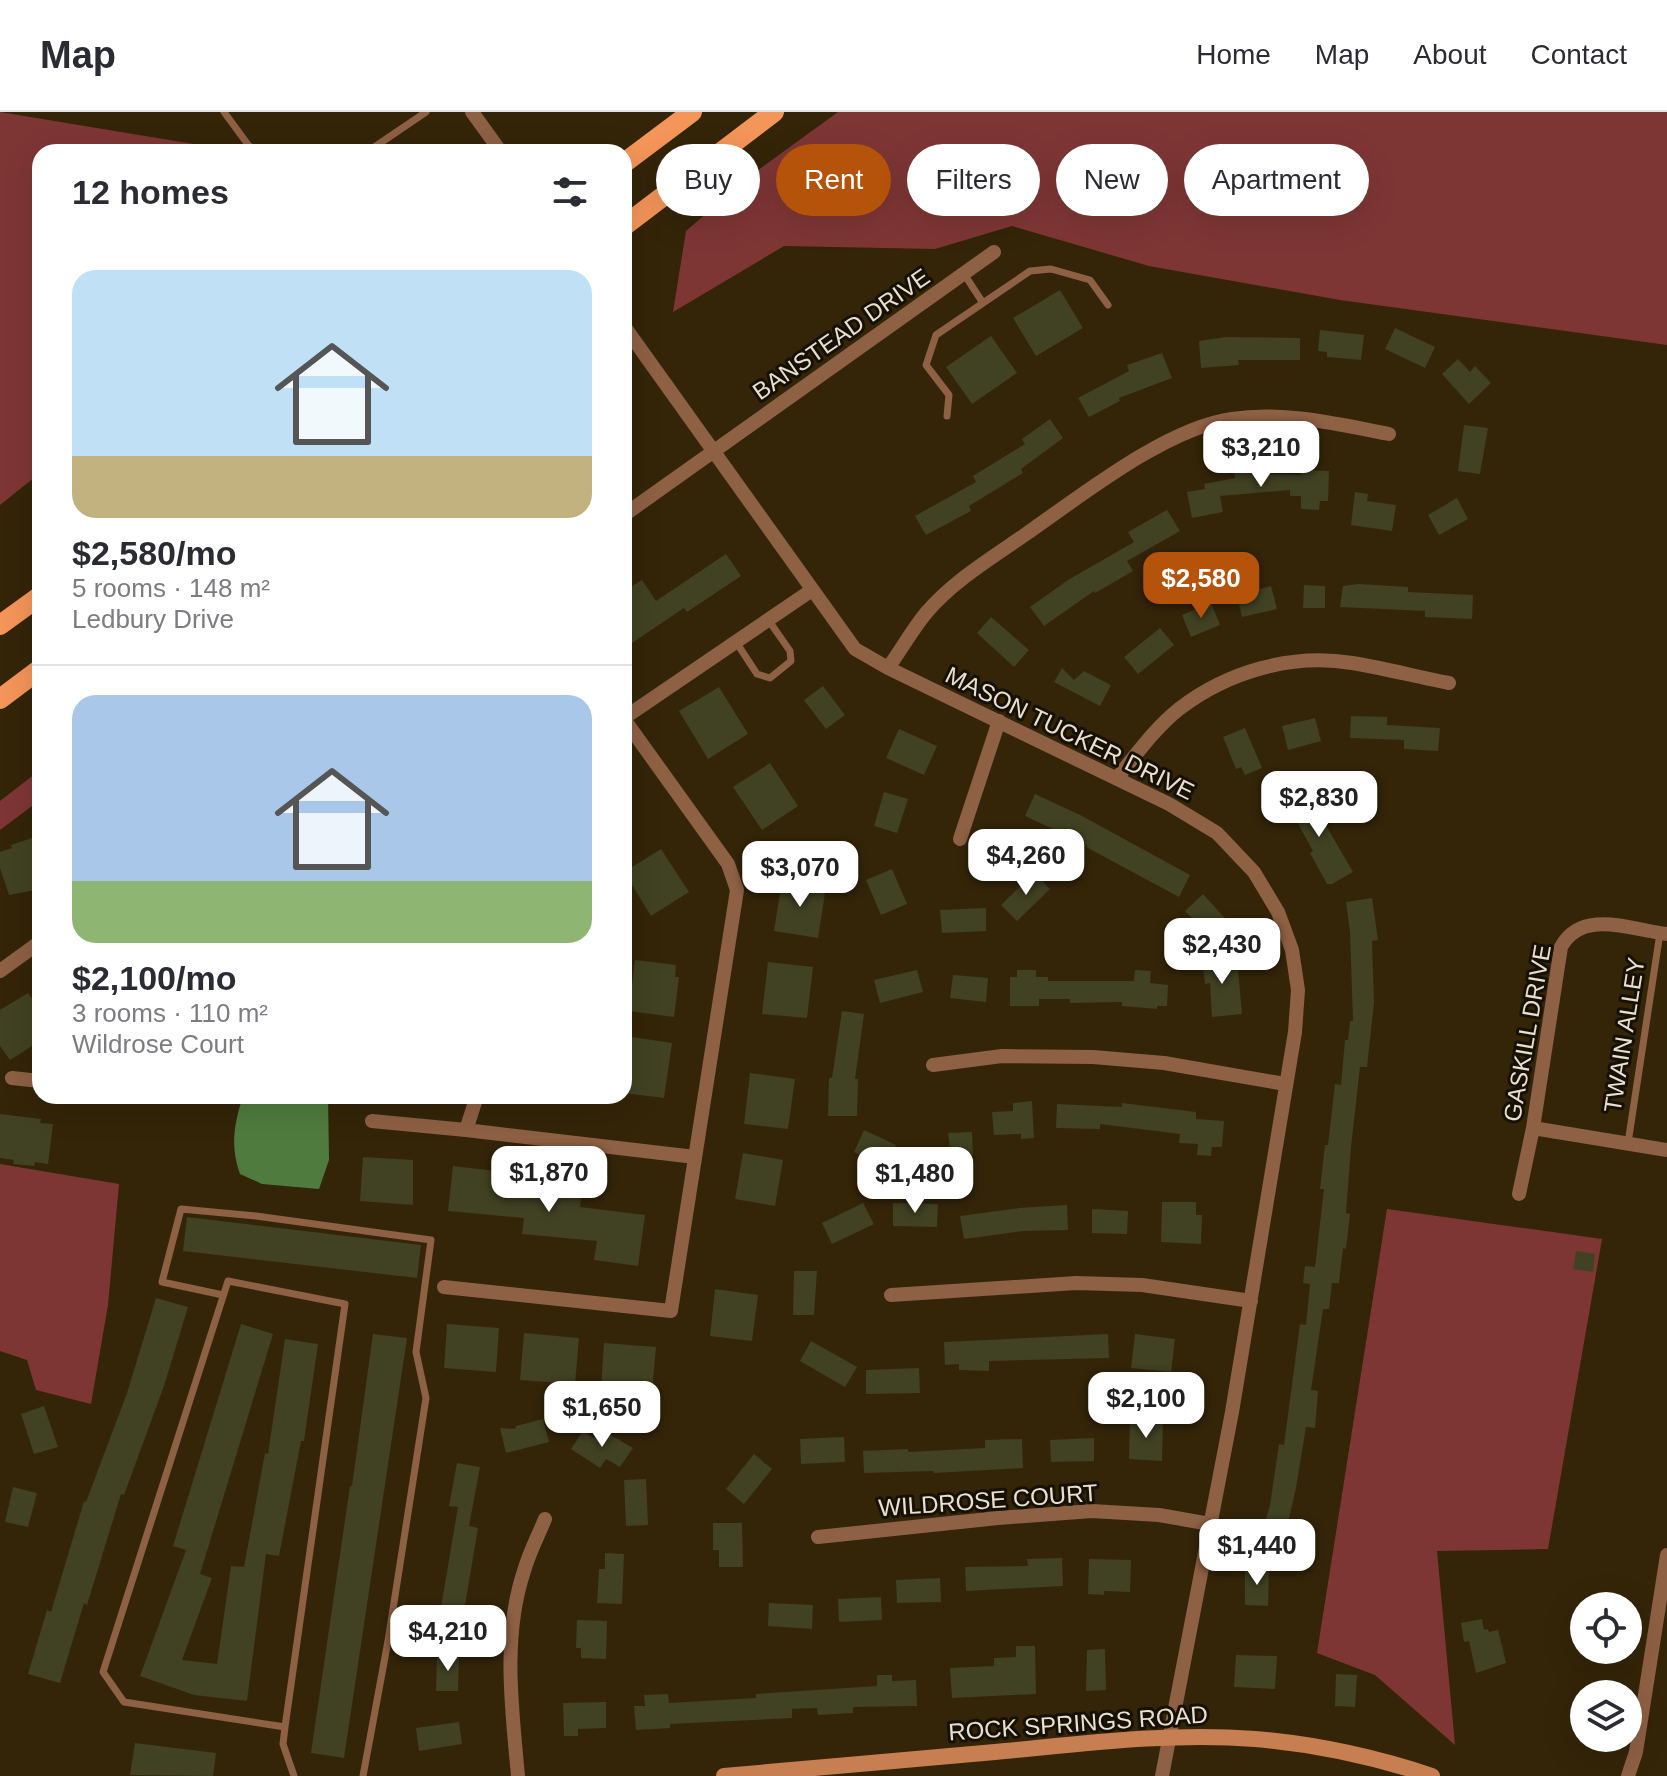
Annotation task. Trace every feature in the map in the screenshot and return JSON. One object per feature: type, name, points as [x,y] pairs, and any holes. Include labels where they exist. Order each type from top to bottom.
[{"type":"main road","points":[[632,157],[692,112]]},
{"type":"main road","points":[[632,220],[774,112]]},
{"type":"main road","points":[[0,625],[32,602]]},
{"type":"main road","points":[[0,699],[32,675]]},
{"type":"street","points":[[472,112],[495,144]]},
{"type":"street","name":"BANSTEAD DRIVE","points":[[632,509],[994,252]]},
{"type":"street","name":"MASON TUCKER DRIVE","points":[[632,337],[855,649],[888,668],[1169,804],[1217,833],[1254,872],[1278,912],[1292,950],[1298,990],[1295,1032],[1232,1412],[1162,1776]]},
{"type":"street","points":[[888,668],[927,612],[966,576],[1085,492],[1157,448],[1193,431],[1231,419],[1270,417],[1320,421],[1389,434]]},
{"type":"street","points":[[632,713],[812,590]]},
{"type":"street","points":[[1117,778],[1177,711],[1215,685],[1247,672],[1304,660],[1350,663],[1449,683]]},
{"type":"street","points":[[960,839],[999,721]]},
{"type":"street","points":[[444,1287],[671,1311],[737,890],[728,864],[632,729]]},
{"type":"street","name":"GASKILL DRIVE","points":[[1519,1194],[1533,1128],[1561,947],[1567,935],[1575,928],[1596,923],[1664,934]]},
{"type":"street","points":[[0,971],[32,948]]},
{"type":"street","points":[[933,1065],[1002,1056],[1093,1057],[1164,1063],[1285,1084]]},
{"type":"street","points":[[12,1078],[32,1080]]},
{"type":"street","points":[[466,1130],[474,1104]]},
{"type":"street","points":[[372,1121],[695,1157]]},
{"type":"street","points":[[1533,1128],[1667,1150]]},
{"type":"street","points":[[891,1295],[1076,1283],[1142,1285],[1251,1301]]},
{"type":"street","name":"WILDROSE COURT","points":[[818,1537],[1092,1511],[1159,1515],[1210,1524]]},
{"type":"street","points":[[518,1776],[510,1686],[513,1623],[523,1573],[545,1519]]},
{"type":"street","points":[[1628,1776],[1636,1752],[1667,1555]]},
{"type":"street","name":"ROCK SPRINGS ROAD","points":[[724,1776],[1168,1738],[1254,1739],[1325,1747],[1432,1776]]},
{"type":"lane","points":[[224,112],[248,144]]},
{"type":"lane","points":[[379,144],[426,112]]},
{"type":"lane","points":[[947,416],[949,395],[926,365],[936,335],[1030,271],[1051,269],[1090,280],[1108,305]]},
{"type":"lane","points":[[964,274],[983,303]]},
{"type":"lane","points":[[736,642],[757,674],[770,678],[791,661],[790,651],[768,620]]},
{"type":"lane","name":"TWAIN ALLEY","points":[[1628,1143],[1664,934]]},
{"type":"lane","points":[[223,1295],[162,1282],[181,1209],[431,1240],[416,1352],[426,1398],[388,1641],[363,1776]]},
{"type":"lane","points":[[285,1727],[124,1702],[103,1672],[228,1281],[345,1304],[283,1744],[294,1776]]},
{"type":"shaded area","points":[[0,112],[194,144],[32,144],[32,479],[0,505]]},
{"type":"shaded area","points":[[838,112],[1667,112],[1667,345],[1340,300],[1149,266],[1012,226],[935,249],[784,246],[673,312],[686,231],[703,216],[760,216],[760,169],[776,157],[776,216],[891,216],[891,144],[794,144]]},
{"type":"shaded area","points":[[32,776],[32,806],[0,830],[0,801]]},
{"type":"shaded area","points":[[241,1104],[328,1104],[329,1160],[319,1189],[262,1184],[240,1174],[234,1135]]},
{"type":"shaded area","points":[[0,1164],[119,1184],[108,1305],[91,1404],[36,1390],[27,1360],[0,1351]]},
{"type":"shaded area","points":[[1387,1209],[1602,1239],[1548,1549],[1437,1551],[1455,1745],[1375,1675],[1317,1653]]},
{"type":"building","points":[[1060,290],[1083,328],[1036,356],[1013,318]]},
{"type":"building","points":[[1395,328],[1435,347],[1425,368],[1385,349]]},
{"type":"building","points":[[1320,330],[1364,335],[1361,360],[1327,357],[1327,352],[1318,351]]},
{"type":"building","points":[[991,336],[1017,373],[972,404],[946,367]]},
{"type":"building","points":[[1226,337],[1300,338],[1300,360],[1238,360],[1239,365],[1201,368],[1199,341]]},
{"type":"building","points":[[1162,353],[1172,378],[1119,398],[1120,401],[1089,417],[1078,398],[1129,371],[1127,365]]},
{"type":"building","points":[[1458,359],[1470,372],[1475,366],[1491,383],[1469,404],[1442,374]]},
{"type":"building","points":[[1050,419],[1063,438],[1021,469],[1023,473],[969,506],[971,511],[926,535],[915,516],[976,482],[973,476],[1025,444],[1022,439]]},
{"type":"building","points":[[1464,425],[1488,428],[1480,474],[1458,471]]},
{"type":"building","points":[[1270,469],[1270,474],[1301,475],[1301,470],[1329,471],[1328,501],[1320,501],[1319,510],[1301,509],[1301,496],[1290,496],[1290,490],[1220,496],[1223,512],[1192,518],[1187,492],[1205,489],[1204,484],[1235,478],[1234,472]]},
{"type":"building","points":[[1355,492],[1368,494],[1367,501],[1396,505],[1392,531],[1351,525]]},
{"type":"building","points":[[1457,498],[1468,519],[1439,535],[1428,515]]},
{"type":"building","points":[[1167,510],[1180,531],[1127,561],[1133,571],[1094,591],[1044,626],[1030,607],[1068,580],[1134,542],[1128,532]]},
{"type":"building","points":[[726,554],[741,576],[687,612],[684,608],[632,643],[632,586],[642,580],[656,601]]},
{"type":"building","points":[[1304,585],[1325,586],[1325,608],[1303,608]]},
{"type":"building","points":[[1271,586],[1277,609],[1242,617],[1237,595]]},
{"type":"building","points":[[1343,586],[1408,587],[1408,592],[1473,595],[1472,619],[1425,617],[1425,611],[1340,607]]},
{"type":"building","points":[[1211,603],[1220,625],[1191,637],[1182,615]]},
{"type":"building","points":[[991,617],[1029,650],[1014,667],[977,633]]},
{"type":"building","points":[[1160,628],[1174,645],[1138,674],[1124,657]]},
{"type":"building","points":[[1062,668],[1074,680],[1084,671],[1111,685],[1100,706],[1054,682]]},
{"type":"building","points":[[823,686],[845,715],[826,729],[804,700]]},
{"type":"building","points":[[719,687],[748,734],[708,759],[679,711]]},
{"type":"building","points":[[1351,716],[1387,717],[1387,725],[1440,728],[1438,751],[1404,749],[1404,740],[1350,738]]},
{"type":"building","points":[[1315,718],[1321,741],[1288,750],[1282,726]]},
{"type":"building","points":[[1245,728],[1262,768],[1245,775],[1241,767],[1236,769],[1223,737]]},
{"type":"building","points":[[899,729],[937,746],[924,775],[886,758]]},
{"type":"building","points":[[770,763],[798,806],[762,830],[733,787]]},
{"type":"building","points":[[1305,789],[1353,872],[1332,884],[1327,884],[1285,800]]},
{"type":"building","points":[[884,792],[908,799],[897,833],[874,826]]},
{"type":"building","points":[[1035,794],[1190,875],[1179,897],[1087,845],[1025,816]]},
{"type":"building","points":[[32,838],[32,891],[9,895],[0,868],[0,852],[12,848],[11,845]]},
{"type":"building","points":[[661,849],[689,892],[651,916],[632,885],[632,867]]},
{"type":"building","points":[[892,869],[907,904],[881,915],[866,880]]},
{"type":"building","points":[[1034,873],[1050,889],[1017,921],[1001,905]]},
{"type":"building","points":[[782,880],[826,887],[818,938],[774,931]]},
{"type":"building","points":[[1203,894],[1233,927],[1216,943],[1204,931],[1194,941],[1181,928],[1192,918],[1185,911]]},
{"type":"building","points":[[1372,898],[1378,940],[1372,941],[1374,1003],[1367,1067],[1360,1067],[1351,1147],[1346,1249],[1343,1248],[1339,1283],[1332,1283],[1329,1309],[1323,1309],[1311,1390],[1318,1391],[1315,1428],[1306,1427],[1281,1553],[1258,1547],[1270,1505],[1279,1444],[1284,1445],[1300,1324],[1306,1325],[1310,1284],[1303,1283],[1305,1266],[1315,1267],[1324,1189],[1320,1189],[1325,1145],[1328,1145],[1335,1084],[1341,1085],[1345,1040],[1348,1040],[1350,1021],[1353,1021],[1346,902]]},
{"type":"building","points":[[986,908],[986,931],[942,933],[940,910]]},
{"type":"building","points":[[1219,946],[1221,972],[1238,970],[1242,1014],[1212,1017],[1210,983],[1205,984],[1203,967],[1208,966],[1206,947]]},
{"type":"building","points":[[635,960],[676,965],[675,977],[679,977],[674,1017],[632,1011]]},
{"type":"building","points":[[768,962],[813,967],[807,1018],[762,1014]]},
{"type":"building","points":[[917,970],[923,992],[880,1003],[874,980]]},
{"type":"building","points":[[1017,970],[1036,970],[1036,977],[1048,977],[1048,981],[1134,981],[1135,970],[1151,971],[1150,983],[1168,985],[1167,1006],[1157,1006],[1157,1009],[1122,1006],[1122,1002],[1070,1003],[1070,999],[1039,999],[1039,1006],[1010,1006],[1010,977],[1017,977]]},
{"type":"building","points":[[953,975],[988,978],[986,1002],[950,998]]},
{"type":"building","points":[[28,993],[32,998],[32,1046],[10,1060],[0,1046],[0,1010]]},
{"type":"building","points":[[842,1011],[864,1014],[855,1079],[858,1079],[857,1116],[828,1116],[829,1078],[832,1078]]},
{"type":"building","points":[[632,1037],[672,1043],[664,1098],[632,1094]]},
{"type":"building","points":[[750,1073],[795,1079],[788,1129],[744,1124]]},
{"type":"building","points":[[1032,1101],[1034,1138],[1021,1139],[1021,1134],[994,1135],[992,1112],[1013,1111],[1013,1103]]},
{"type":"building","points":[[1122,1103],[1196,1112],[1196,1119],[1224,1121],[1222,1147],[1212,1147],[1211,1156],[1197,1155],[1198,1144],[1179,1143],[1180,1134],[1100,1124],[1100,1129],[1056,1128],[1057,1104],[1122,1107]]},
{"type":"building","points":[[0,1114],[41,1119],[40,1123],[53,1124],[48,1164],[13,1164],[14,1160],[0,1158]]},
{"type":"building","points":[[864,1130],[896,1145],[884,1170],[860,1159],[862,1156],[854,1152]]},
{"type":"building","points":[[972,1132],[973,1155],[951,1156],[948,1133]]},
{"type":"building","points":[[743,1153],[783,1160],[775,1206],[735,1199]]},
{"type":"building","points":[[363,1157],[413,1160],[413,1205],[360,1201]]},
{"type":"building","points":[[453,1166],[504,1172],[503,1185],[582,1192],[580,1207],[645,1215],[638,1266],[594,1260],[597,1241],[522,1234],[524,1218],[448,1211]]},
{"type":"building","points":[[1162,1202],[1196,1202],[1196,1215],[1202,1215],[1201,1244],[1161,1242]]},
{"type":"building","points":[[863,1203],[874,1224],[832,1244],[822,1223]]},
{"type":"building","points":[[893,1203],[938,1204],[937,1227],[893,1226]]},
{"type":"building","points":[[1067,1205],[1068,1230],[1024,1231],[964,1239],[960,1216]]},
{"type":"building","points":[[1092,1209],[1128,1211],[1127,1234],[1092,1233]]},
{"type":"building","points":[[187,1217],[421,1245],[417,1278],[183,1251]]},
{"type":"building","points":[[1576,1251],[1595,1254],[1593,1272],[1573,1269]]},
{"type":"building","points":[[794,1271],[817,1271],[814,1315],[793,1315]]},
{"type":"building","points":[[715,1289],[758,1295],[752,1341],[710,1336]]},
{"type":"building","points":[[156,1298],[188,1307],[164,1386],[124,1495],[121,1494],[60,1683],[28,1674],[47,1610],[51,1612],[84,1501],[127,1393]]},
{"type":"building","points":[[241,1324],[273,1334],[200,1574],[212,1578],[182,1660],[217,1664],[231,1566],[244,1567],[265,1453],[268,1454],[285,1339],[318,1344],[304,1441],[301,1441],[279,1556],[266,1554],[247,1701],[194,1695],[140,1676],[186,1550],[173,1546]]},
{"type":"building","points":[[447,1324],[499,1328],[496,1372],[444,1368]]},
{"type":"building","points":[[524,1333],[579,1338],[575,1384],[520,1380]]},
{"type":"building","points":[[373,1334],[407,1338],[344,1758],[311,1753]]},
{"type":"building","points":[[1108,1334],[1109,1358],[989,1361],[989,1371],[959,1370],[959,1364],[945,1365],[944,1342]]},
{"type":"building","points":[[1135,1334],[1175,1339],[1171,1372],[1131,1368]]},
{"type":"building","points":[[811,1341],[857,1367],[845,1387],[800,1361]]},
{"type":"building","points":[[604,1343],[656,1347],[652,1392],[601,1388]]},
{"type":"building","points":[[919,1368],[920,1393],[866,1394],[866,1370]]},
{"type":"building","points":[[44,1406],[58,1447],[34,1454],[21,1414]]},
{"type":"building","points":[[543,1419],[549,1442],[506,1453],[500,1428],[515,1429],[516,1426]]},
{"type":"building","points":[[1130,1419],[1163,1420],[1162,1461],[1129,1459]]},
{"type":"building","points":[[600,1429],[633,1448],[620,1467],[606,1459],[600,1468],[571,1449],[583,1431],[594,1438]]},
{"type":"building","points":[[844,1437],[845,1462],[801,1464],[800,1439]]},
{"type":"building","points":[[1094,1438],[1094,1461],[1051,1462],[1050,1440]]},
{"type":"building","points":[[1022,1439],[1023,1468],[864,1473],[863,1451],[985,1448],[985,1440]]},
{"type":"building","points":[[754,1454],[772,1469],[744,1504],[726,1489]]},
{"type":"building","points":[[457,1463],[480,1467],[469,1526],[478,1528],[461,1629],[438,1625],[458,1507],[449,1506]]},
{"type":"building","points":[[646,1479],[648,1525],[626,1526],[624,1480]]},
{"type":"building","points":[[13,1487],[37,1493],[28,1527],[5,1522]]},
{"type":"building","points":[[713,1523],[742,1523],[743,1567],[719,1567],[719,1550],[713,1550]]},
{"type":"building","points":[[605,1553],[624,1554],[622,1604],[597,1603],[599,1569],[605,1569]]},
{"type":"building","points":[[1062,1558],[1063,1586],[966,1591],[965,1567],[1028,1566],[1027,1559]]},
{"type":"building","points":[[1089,1559],[1131,1560],[1130,1592],[1088,1594]]},
{"type":"building","points":[[1245,1569],[1269,1570],[1268,1606],[1245,1605]]},
{"type":"building","points":[[940,1578],[941,1602],[897,1603],[896,1580]]},
{"type":"building","points":[[881,1597],[882,1620],[839,1622],[838,1599]]},
{"type":"building","points":[[769,1603],[813,1605],[812,1629],[768,1626]]},
{"type":"building","points":[[1482,1619],[1484,1630],[1498,1630],[1506,1663],[1476,1673],[1469,1641],[1464,1642],[1461,1623]]},
{"type":"building","points":[[577,1620],[607,1621],[606,1659],[581,1658],[581,1648],[576,1648]]},
{"type":"building","points":[[1016,1646],[1035,1646],[1036,1694],[952,1698],[950,1668],[994,1666],[994,1658],[1016,1657]]},
{"type":"building","points":[[1105,1649],[1106,1690],[1086,1691],[1087,1650]]},
{"type":"building","points":[[437,1655],[459,1655],[458,1691],[436,1691]]},
{"type":"building","points":[[1236,1655],[1277,1656],[1275,1689],[1234,1687]]},
{"type":"building","points":[[1336,1674],[1357,1675],[1355,1707],[1335,1706]]},
{"type":"building","points":[[877,1675],[892,1675],[892,1681],[916,1680],[917,1706],[853,1707],[853,1713],[818,1715],[817,1708],[792,1709],[792,1718],[670,1724],[670,1728],[636,1730],[634,1706],[645,1706],[644,1695],[668,1694],[669,1703],[756,1698],[756,1694],[877,1686]]},
{"type":"building","points":[[606,1702],[606,1728],[578,1729],[578,1736],[564,1736],[563,1703]]},
{"type":"building","points":[[459,1722],[462,1744],[419,1751],[416,1728]]},
{"type":"building","points":[[135,1743],[216,1753],[213,1776],[130,1775]]}]
